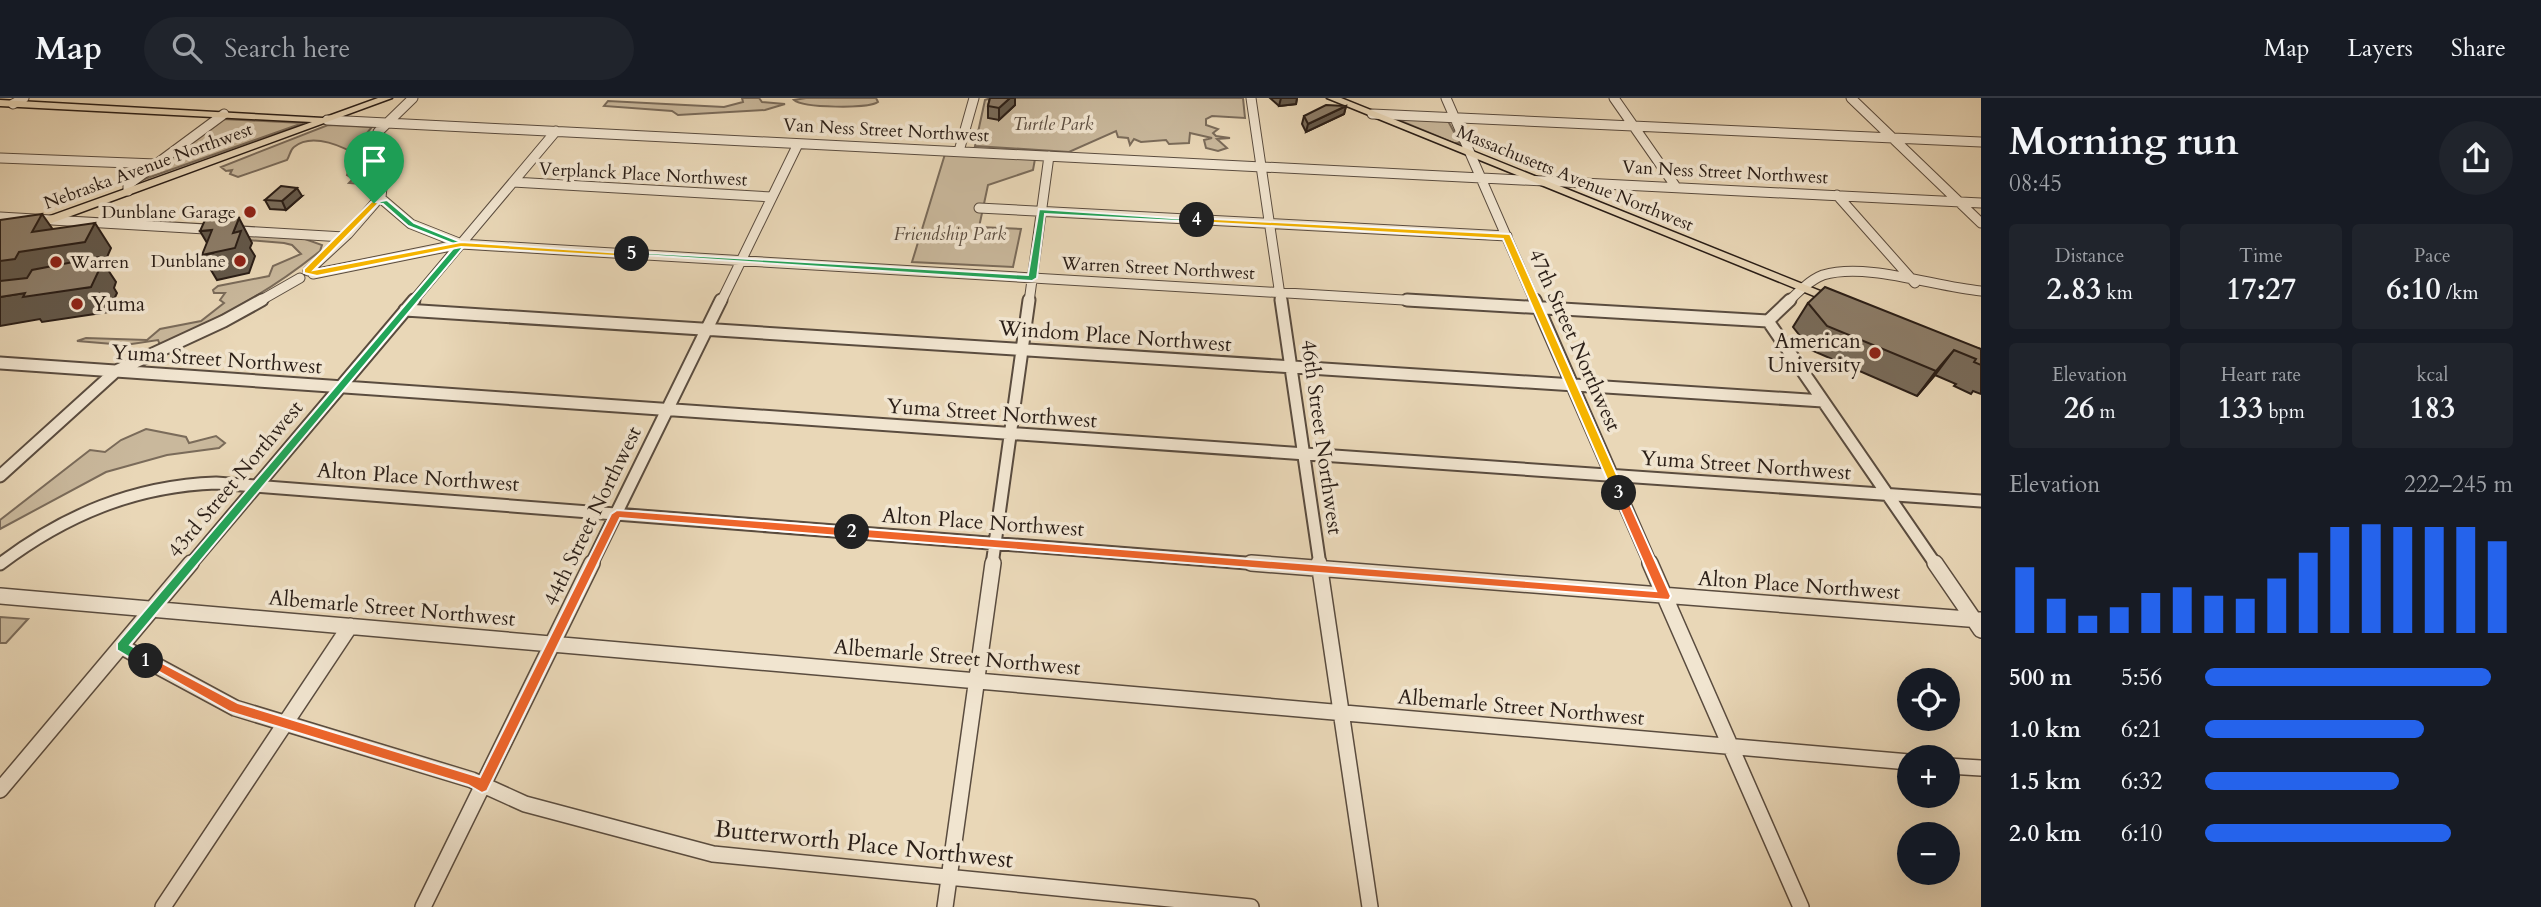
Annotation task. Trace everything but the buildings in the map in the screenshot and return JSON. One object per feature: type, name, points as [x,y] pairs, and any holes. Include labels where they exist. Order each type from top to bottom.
[{"type":"main road","name":"Nebraska Avenue Northwest","points":[[0,238],[387,98]]},
{"type":"main road","name":"Massachusetts Avenue Northwest","points":[[1332,98],[1805,289],[1812,296],[1853,309]]},
{"type":"main road","name":"Van Ness Street Northwest","points":[[0,103],[327,120]]},
{"type":"street","points":[[13,104],[24,98]]},
{"type":"street","points":[[0,476],[116,371],[224,321],[307,274],[380,201],[385,160],[378,134],[413,98]]},
{"type":"street","points":[[959,152],[974,98]]},
{"type":"street","name":"46th Street Northwest","points":[[1251,98],[1370,907]]},
{"type":"street","name":"47th Street Northwest","points":[[1446,98],[1801,907]]},
{"type":"street","points":[[1614,98],[1676,187]]},
{"type":"street","points":[[1851,98],[1981,223]]},
{"type":"street","points":[[128,191],[128,185],[224,114]]},
{"type":"street","points":[[1372,114],[1981,142]]},
{"type":"street","name":"Van Ness Street Northwest","points":[[327,120],[1981,203]]},
{"type":"street","name":"43rd Street Northwest","points":[[2,786],[556,131]]},
{"type":"street","name":"44th Street Northwest","points":[[423,907],[798,144]]},
{"type":"street","points":[[945,907],[1049,156]]},
{"type":"street","points":[[0,158],[156,164]]},
{"type":"street","name":"Verplanck Place Northwest","points":[[513,182],[772,197]]},
{"type":"street","points":[[1837,195],[1915,283]]},
{"type":"street","name":"Warren Street Northwest","points":[[380,201],[411,224],[461,244]]},
{"type":"street","points":[[979,208],[1507,236]]},
{"type":"street","points":[[0,217],[344,237]]},
{"type":"street","name":"Warren Street Northwest","points":[[307,274],[461,244],[1768,321]]},
{"type":"street","points":[[1978,623],[1768,321],[1821,276],[1839,273],[1981,291]]},
{"type":"street","name":"Windom Place Northwest","points":[[405,310],[1823,401]]},
{"type":"street","name":"Yuma Street Northwest","points":[[0,363],[1981,501]]},
{"type":"street","name":"Alton Place Northwest","points":[[0,564],[61,523],[131,495],[189,484],[257,486],[1978,623]]},
{"type":"street","name":"Albemarle Street Northwest","points":[[0,596],[1897,761]]},
{"type":"street","points":[[163,907],[350,626]]},
{"type":"street","points":[[122,647],[235,708],[472,780],[482,786]]},
{"type":"street","points":[[1960,766],[1981,768]]},
{"type":"street","name":"Butterworth Place Northwest","points":[[482,786],[528,805],[694,850],[1251,907]]},
{"type":"green space","points":[[742,98],[759,98],[762,102],[785,104],[765,110],[678,115],[672,111],[604,106],[608,101],[724,107],[743,102]]},
{"type":"green space","points":[[876,98],[878,102],[836,107],[810,105],[794,100]]},
{"type":"green space","name":"Turtle Park","points":[[1243,98],[1245,118],[1212,116],[1206,119],[1206,125],[1218,129],[1213,133],[1216,136],[1230,138],[1217,139],[1227,148],[1218,151],[1206,148],[1204,140],[1212,138],[1190,133],[1189,143],[1169,144],[1166,140],[1141,142],[1134,139],[1130,145],[1128,138],[1118,137],[1116,131],[1069,152],[975,146],[985,100]]},
{"type":"green space","points":[[223,119],[303,123],[142,180]]},
{"type":"green space","points":[[1396,119],[1448,121],[1460,143],[1454,143]]},
{"type":"green space","points":[[328,125],[372,127],[367,133],[377,161],[372,185],[349,183],[353,179],[347,175],[348,172],[362,157],[319,141],[302,142],[293,148],[287,160],[238,177],[230,174],[232,170],[226,171],[221,167]]},
{"type":"green space","name":"Friendship Park","points":[[945,154],[1035,159],[1033,170],[988,185],[979,227],[1021,229],[1013,267],[912,262]]},
{"type":"green space","points":[[249,235],[305,239],[322,245],[320,251],[263,292],[223,315],[160,345],[158,340],[125,345],[77,341],[86,338],[147,340],[160,329],[201,321],[224,303],[220,300],[225,293],[214,293],[213,290],[218,286],[269,276],[273,266],[301,254],[292,245],[284,243],[235,239]]},
{"type":"green space","points":[[146,429],[186,437],[189,443],[216,436],[225,443],[219,448],[167,455],[106,472],[0,529],[0,520],[90,450],[105,452],[121,440]]},
{"type":"green space","points":[[0,617],[28,619],[6,643],[0,643]]},
{"type":"place","name":"Dunblane Garage","points":[[250,212]]},
{"type":"place","name":"Dunblane","points":[[240,261]]},
{"type":"place","name":"Warren","points":[[56,262]]},
{"type":"place","name":"Yuma","points":[[77,304]]},
{"type":"place","name":"American University","points":[[1875,353]]},
{"type":"route","points":[[374,203],[348,233],[308,271],[317,274],[372,260],[461,244],[1032,278],[1042,211],[1507,236],[1664,596],[617,514],[482,786],[472,780],[235,708],[122,647],[461,244],[411,224],[384,201],[374,203]]}]
